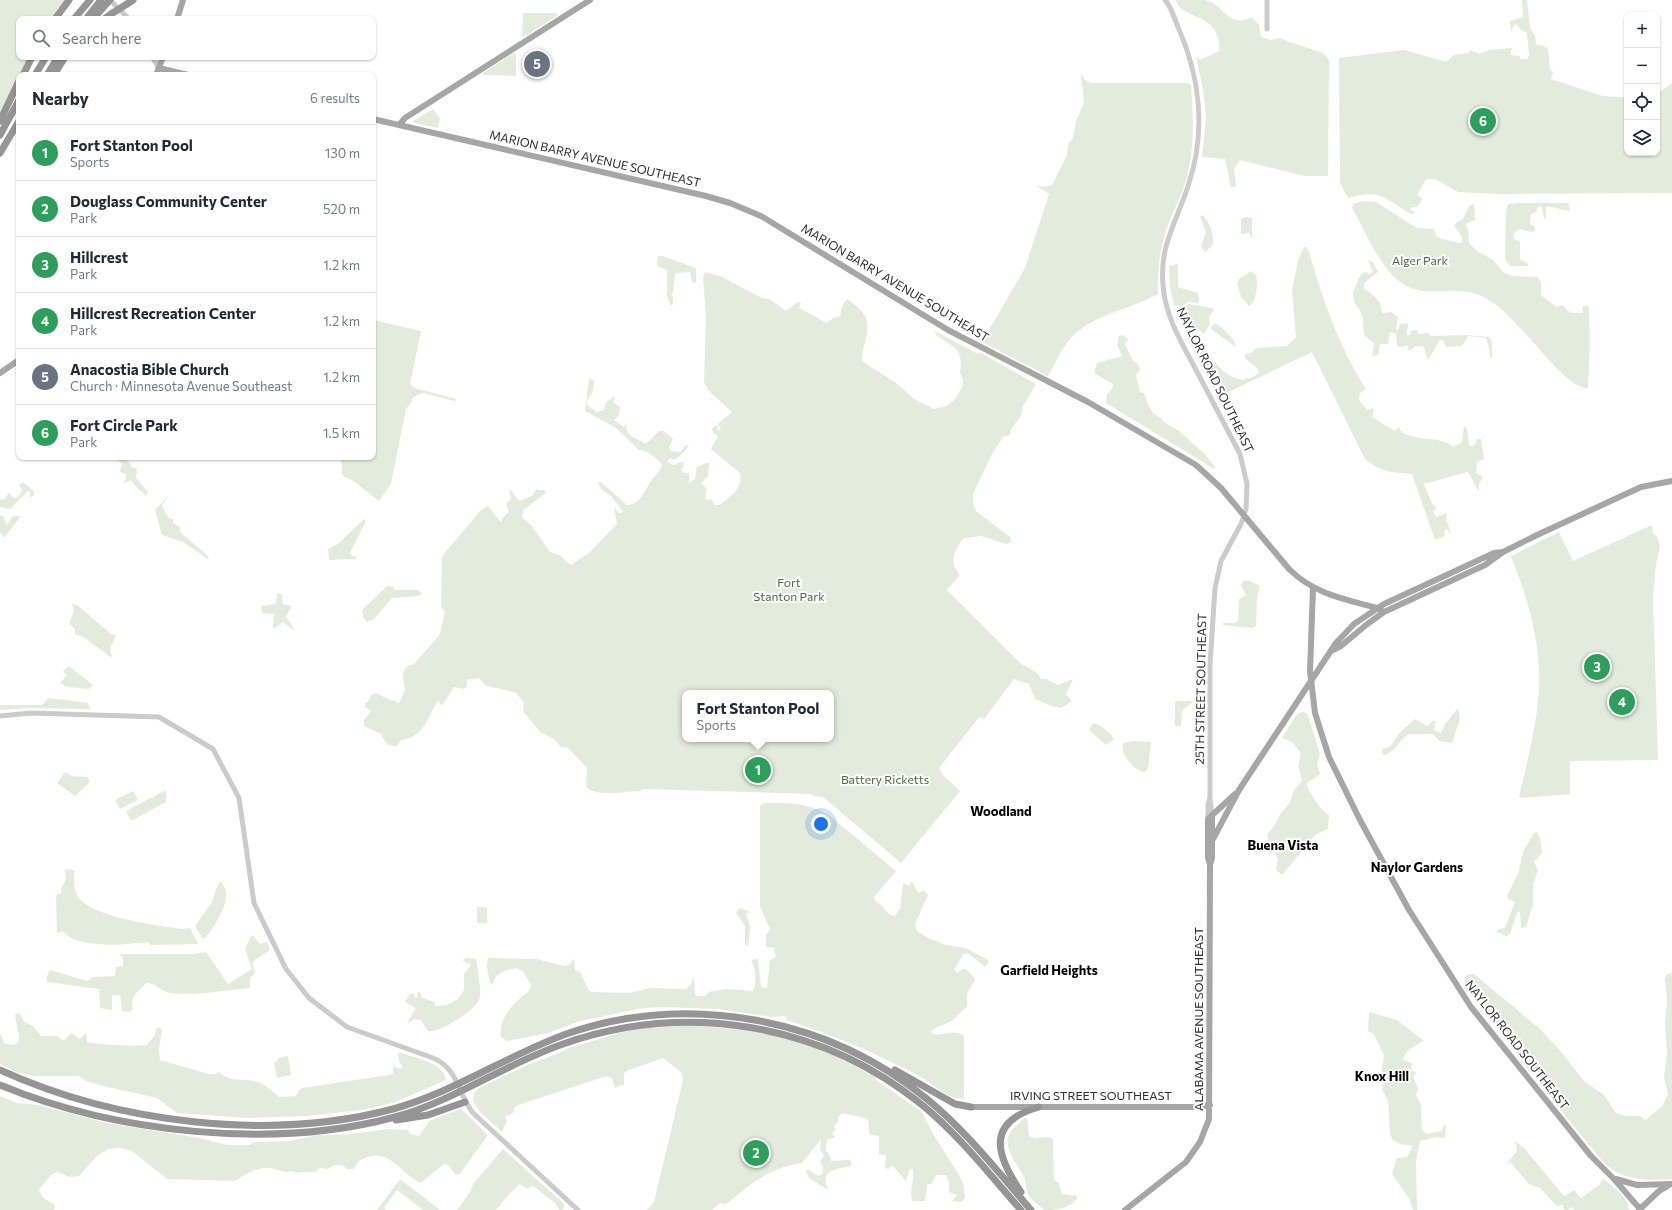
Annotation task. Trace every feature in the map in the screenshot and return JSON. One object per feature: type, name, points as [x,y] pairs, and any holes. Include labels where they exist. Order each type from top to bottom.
[{"type":"highway","points":[[57,16],[69,0]]},
{"type":"highway","points":[[74,16],[84,0]]},
{"type":"highway","points":[[75,16],[90,0]]},
{"type":"highway","points":[[89,16],[106,1]]},
{"type":"highway","points":[[95,16],[106,1]]},
{"type":"highway","points":[[108,16],[130,2]]},
{"type":"highway","points":[[24,72],[30,60]]},
{"type":"highway","points":[[36,72],[44,60]]},
{"type":"highway","points":[[49,72],[56,60]]},
{"type":"highway","points":[[56,72],[65,60]]},
{"type":"highway","points":[[0,121],[16,87]]},
{"type":"highway","points":[[0,135],[16,106]]},
{"type":"highway","points":[[0,153],[16,126]]},
{"type":"highway","points":[[0,158],[16,134]]},
{"type":"highway","points":[[0,1070],[60,1093],[121,1109],[183,1120],[236,1124],[297,1123],[358,1116],[405,1105],[457,1083],[527,1050],[572,1032],[618,1020],[669,1014],[717,1015],[766,1022],[813,1035],[877,1061],[955,1104],[971,1107]]},
{"type":"highway","points":[[370,1123],[417,1110],[549,1050],[614,1029],[650,1024],[688,1022],[724,1023],[760,1028],[793,1036],[829,1049],[860,1064],[897,1086],[925,1108],[953,1134],[1021,1210]]},
{"type":"highway","points":[[856,1053],[897,1077],[940,1111],[969,1138],[1032,1210]]},
{"type":"highway","points":[[0,1085],[39,1100],[89,1114],[131,1123],[186,1131],[228,1133],[272,1133],[316,1130],[414,1118],[466,1102]]},
{"type":"highway","points":[[1032,1210],[1008,1171],[1003,1159],[1000,1145],[1004,1129],[1012,1118],[1021,1113],[1039,1107]]},
{"type":"main road","points":[[178,16],[183,0]]},
{"type":"main road","points":[[399,125],[405,118],[590,0]]},
{"type":"main road","points":[[157,72],[162,60]]},
{"type":"main road","points":[[159,68],[176,72]]},
{"type":"main road","name":"MARION BARRY AVENUE SOUTHEAST","points":[[376,120],[711,198],[730,203],[761,216],[948,330],[1088,402],[1191,462],[1214,480],[1289,569],[1313,588],[1377,608],[1384,612]]},
{"type":"main road","points":[[0,373],[16,362]]},
{"type":"main road","name":"ALABAMA AVENUE SOUTHEAST","points":[[1333,650],[1341,646],[1384,612],[1485,565],[1503,552],[1641,487],[1672,481]]},
{"type":"main road","name":"ALABAMA AVENUE SOUTHEAST","points":[[1212,840],[1239,790],[1343,635],[1377,608],[1494,553],[1503,552]]},
{"type":"main road","name":"NAYLOR ROAD SOUTHEAST","points":[[1313,588],[1310,683],[1318,726],[1334,770],[1412,915],[1458,989],[1480,1019],[1591,1156],[1614,1179],[1639,1209]]},
{"type":"main road","name":"ALABAMA AVENUE SOUTHEAST","points":[[1210,865],[1208,858],[1210,817],[1239,790]]},
{"type":"main road","name":"ALABAMA AVENUE SOUTHEAST","points":[[1125,1210],[1191,1156],[1206,1128],[1210,1105],[1210,865],[1212,858],[1212,840],[1210,817]]},
{"type":"main road","name":"IRVING STREET SOUTHEAST","points":[[971,1107],[1197,1107],[1210,1105]]},
{"type":"main road","points":[[1614,1179],[1637,1185],[1672,1184]]},
{"type":"main road","points":[[1639,1209],[1660,1191],[1672,1184]]},
{"type":"street","name":"NAYLOR ROAD SOUTHEAST","points":[[1166,0],[1191,62],[1198,93],[1199,120],[1198,143],[1192,176],[1170,230],[1165,248],[1162,271],[1164,299],[1175,330],[1243,461],[1248,486],[1244,516]]},
{"type":"street","points":[[1267,0],[1267,29]]},
{"type":"street","points":[[106,1],[125,16]]},
{"type":"street","points":[[154,60],[159,68]]},
{"type":"street","name":"25TH STREET SOUTHEAST","points":[[1210,817],[1210,665],[1215,588],[1221,561],[1244,516]]},
{"type":"street","points":[[0,716],[31,713],[159,717],[214,750],[239,798],[254,903],[287,971],[309,998],[345,1026],[436,1059],[449,1068],[466,1102],[477,1117],[578,1210]]},
{"type":"green space","points":[[0,0],[65,0],[53,16],[16,16],[16,60],[27,60],[21,72],[16,72],[16,82],[0,115]]},
{"type":"green space","points":[[1176,0],[1205,0],[1211,2],[1231,18],[1244,20],[1252,17],[1259,25],[1261,37],[1271,40],[1279,38],[1323,53],[1329,60],[1328,176],[1305,176],[1240,160],[1234,169],[1236,185],[1235,187],[1231,187],[1225,159],[1202,157],[1206,118],[1204,95],[1196,56],[1200,60],[1219,51],[1219,43],[1215,30],[1210,24],[1184,10],[1179,6]]},
{"type":"green space","points":[[1522,0],[1527,0],[1530,28],[1535,36],[1536,44],[1548,48],[1550,70],[1553,72],[1551,79],[1603,96],[1624,98],[1624,156],[1660,156],[1660,92],[1672,83],[1672,193],[1499,194],[1458,192],[1435,179],[1426,179],[1417,195],[1422,198],[1421,202],[1417,207],[1412,207],[1410,210],[1416,212],[1413,214],[1380,196],[1367,194],[1348,198],[1340,183],[1339,58],[1404,50],[1446,62],[1454,55],[1469,53],[1471,50],[1479,54],[1490,50],[1512,48],[1510,55],[1520,56],[1520,59],[1527,59],[1529,56],[1527,33],[1521,30],[1516,24],[1511,32],[1510,21],[1523,17]]},
{"type":"green space","points":[[523,13],[556,13],[558,15],[524,37],[522,35]]},
{"type":"green space","points":[[514,53],[516,55],[516,76],[483,75],[483,73]]},
{"type":"green space","points":[[1081,74],[1085,80],[1091,83],[1188,83],[1191,85],[1193,120],[1190,165],[1185,183],[1169,221],[1162,245],[1158,294],[1147,300],[1100,318],[1079,331],[1064,347],[1048,376],[982,342],[1025,268],[1049,194],[1036,185],[1043,187],[1052,185],[1067,155],[1068,144],[1073,138],[1076,121],[1084,103]]},
{"type":"green space","points":[[433,109],[440,119],[438,128],[414,123],[413,121]]},
{"type":"green space","name":"Alger Park","points":[[1363,201],[1376,202],[1417,228],[1434,229],[1436,236],[1442,239],[1461,243],[1462,237],[1454,226],[1457,222],[1463,219],[1469,206],[1474,204],[1475,220],[1467,223],[1466,225],[1468,229],[1469,243],[1478,252],[1492,259],[1503,272],[1512,276],[1538,277],[1541,283],[1541,295],[1556,307],[1563,305],[1569,311],[1574,313],[1583,313],[1583,306],[1585,305],[1589,307],[1590,345],[1588,388],[1580,386],[1563,374],[1509,316],[1497,305],[1483,297],[1476,294],[1457,291],[1418,290],[1400,282],[1379,258],[1352,208],[1353,204]]},
{"type":"green space","points":[[1568,203],[1570,211],[1546,206],[1546,217],[1544,219],[1542,207],[1538,206],[1536,212],[1531,214],[1530,224],[1535,227],[1535,230],[1532,232],[1519,229],[1513,234],[1514,239],[1520,241],[1520,259],[1527,263],[1528,266],[1510,266],[1505,259],[1506,211],[1508,204]]},
{"type":"green space","points":[[1203,215],[1210,225],[1213,240],[1213,244],[1205,253],[1201,246],[1206,232],[1200,217]]},
{"type":"green space","points":[[1244,217],[1252,218],[1252,238],[1250,233],[1241,234],[1241,220]]},
{"type":"green space","points":[[1304,247],[1306,247],[1309,252],[1320,288],[1340,340],[1356,373],[1366,389],[1360,393],[1359,400],[1367,410],[1374,408],[1372,417],[1395,431],[1399,427],[1402,432],[1408,435],[1448,443],[1453,447],[1462,442],[1464,426],[1467,429],[1469,446],[1474,446],[1477,439],[1481,439],[1484,459],[1477,462],[1476,473],[1483,477],[1479,484],[1479,490],[1468,472],[1424,484],[1432,504],[1437,508],[1433,511],[1436,517],[1447,513],[1446,519],[1451,533],[1450,534],[1447,529],[1444,531],[1445,536],[1435,540],[1412,474],[1382,469],[1376,467],[1365,459],[1312,352],[1218,397],[1186,336],[1187,334],[1190,335],[1223,371],[1232,377],[1243,380],[1258,373],[1258,369],[1245,358],[1245,354],[1251,353],[1256,348],[1287,346],[1296,337],[1292,290],[1298,260]]},
{"type":"green space","points":[[658,256],[662,256],[696,268],[696,283],[692,282],[690,272],[675,273],[673,292],[671,296],[673,297],[673,304],[671,306],[667,296],[667,270],[657,266]]},
{"type":"green space","points":[[1368,260],[1373,262],[1378,272],[1364,283],[1364,289],[1371,293],[1380,303],[1382,313],[1391,312],[1398,317],[1396,330],[1398,330],[1400,324],[1408,323],[1407,335],[1410,335],[1412,330],[1417,330],[1418,334],[1428,333],[1431,336],[1465,335],[1489,337],[1492,342],[1492,359],[1490,357],[1486,338],[1468,336],[1462,346],[1446,347],[1443,340],[1440,340],[1428,360],[1423,346],[1416,346],[1409,351],[1407,345],[1402,347],[1397,346],[1396,334],[1390,332],[1388,344],[1380,344],[1378,355],[1372,356],[1374,343],[1364,335],[1363,319],[1360,310],[1354,302],[1353,292],[1361,274],[1365,272],[1369,274],[1373,272]]},
{"type":"green space","points":[[1178,264],[1178,287],[1198,293],[1199,301],[1197,303],[1188,302],[1181,307],[1174,305],[1170,286],[1169,266]]},
{"type":"green space","points":[[1251,271],[1256,275],[1257,287],[1254,300],[1249,306],[1241,297],[1237,283],[1239,279]]},
{"type":"green space","points":[[705,272],[720,276],[762,298],[771,300],[786,311],[798,302],[801,303],[799,308],[827,323],[833,318],[840,316],[842,306],[847,299],[863,313],[866,318],[868,330],[862,361],[896,383],[914,399],[934,409],[947,406],[955,399],[962,387],[963,380],[960,373],[961,362],[959,353],[955,348],[936,335],[935,331],[978,354],[979,352],[1036,384],[1023,406],[1021,416],[1011,429],[1010,435],[1003,437],[992,454],[973,494],[973,503],[976,511],[1010,537],[1011,542],[1006,544],[981,536],[964,538],[958,547],[954,558],[954,565],[959,576],[947,590],[1020,663],[1037,673],[1041,679],[1046,679],[1058,685],[1073,679],[1066,694],[1072,701],[1061,708],[1051,706],[1035,699],[1029,684],[1014,679],[984,719],[979,717],[939,768],[943,775],[960,791],[901,863],[823,797],[814,796],[811,794],[644,789],[640,791],[602,793],[590,790],[586,786],[587,768],[568,748],[561,747],[554,739],[540,732],[523,711],[524,702],[515,692],[486,686],[479,678],[467,680],[467,686],[464,689],[454,687],[443,704],[440,705],[439,701],[437,702],[424,727],[415,735],[401,740],[397,746],[390,746],[381,734],[364,726],[364,720],[371,711],[365,707],[365,704],[370,699],[371,695],[376,693],[392,701],[395,700],[396,703],[400,702],[405,689],[403,677],[404,670],[409,665],[414,664],[440,634],[445,612],[441,607],[442,558],[480,511],[488,506],[501,522],[503,517],[509,512],[506,504],[511,499],[509,488],[519,501],[532,496],[536,490],[544,490],[546,493],[523,510],[522,517],[531,525],[550,552],[559,555],[571,565],[590,552],[617,524],[614,508],[620,513],[623,512],[612,497],[601,489],[598,482],[601,482],[627,505],[635,503],[639,500],[660,470],[662,465],[649,453],[639,450],[616,428],[585,411],[589,378],[594,381],[593,391],[587,401],[587,405],[597,412],[604,410],[606,402],[615,396],[613,402],[620,407],[619,415],[614,420],[624,427],[627,423],[626,429],[631,436],[646,444],[659,431],[664,431],[673,439],[669,447],[671,451],[680,452],[689,444],[680,456],[673,460],[670,458],[667,462],[673,465],[683,462],[684,466],[681,470],[684,473],[689,473],[689,483],[695,479],[697,467],[709,463],[708,476],[701,483],[707,489],[705,499],[709,500],[710,498],[715,505],[720,505],[735,492],[740,483],[740,473],[711,449],[718,436],[713,433],[712,428],[717,425],[718,430],[721,430],[718,424],[732,412],[708,390],[704,382],[706,317],[703,279]]},
{"type":"green space","points":[[1189,304],[1212,308],[1214,310],[1209,317],[1210,324],[1204,334],[1193,324],[1178,320],[1175,309],[1182,310]]},
{"type":"green space","points":[[376,321],[421,331],[410,384],[414,388],[456,399],[455,401],[423,393],[413,397],[411,403],[406,409],[391,484],[379,501],[352,480],[344,477],[342,473],[341,460],[376,460]]},
{"type":"green space","points":[[1215,323],[1231,337],[1236,347],[1212,330],[1211,327]]},
{"type":"green space","points":[[1123,335],[1129,340],[1125,342],[1125,344],[1131,357],[1138,364],[1140,370],[1136,375],[1140,392],[1144,393],[1148,405],[1154,414],[1179,431],[1205,454],[1215,467],[1214,469],[1106,403],[1107,394],[1111,391],[1113,384],[1094,373],[1097,363],[1122,356],[1117,345],[1119,336]]},
{"type":"green space","points":[[117,460],[126,460],[132,467],[137,469],[136,478],[148,492],[147,496],[137,488],[131,480],[122,484],[126,479],[126,474],[120,472],[122,464]]},
{"type":"green space","points":[[23,482],[34,491],[34,495],[30,498],[30,492],[28,491],[10,509],[0,507],[0,500],[4,499],[9,493],[14,498],[18,497],[22,491],[19,485]]},
{"type":"green space","points":[[169,495],[162,505],[166,514],[170,519],[173,519],[173,523],[180,527],[180,532],[207,555],[209,560],[183,542],[162,535],[155,510]]},
{"type":"green space","points":[[0,515],[3,516],[7,525],[13,516],[21,516],[4,538],[0,532]]},
{"type":"green space","points":[[364,519],[366,521],[350,553],[352,556],[356,556],[356,559],[329,560],[328,549],[338,544]]},
{"type":"green space","points":[[1652,525],[1653,534],[1657,536],[1660,546],[1656,564],[1653,597],[1658,760],[1570,761],[1570,794],[1521,798],[1519,796],[1537,711],[1539,666],[1535,634],[1527,602],[1511,556],[1559,532],[1573,561]]},
{"type":"green space","points":[[1243,581],[1250,581],[1260,586],[1257,597],[1256,626],[1252,628],[1223,625],[1223,623],[1235,623],[1238,620],[1239,599],[1246,595],[1241,585]]},
{"type":"green space","points":[[387,586],[394,587],[394,590],[418,590],[422,594],[418,596],[392,598],[374,619],[367,622],[363,617],[362,610]]},
{"type":"green space","points":[[277,593],[282,594],[283,604],[292,606],[286,616],[295,631],[283,622],[273,629],[274,614],[262,613],[261,606],[276,604]]},
{"type":"green space","points":[[72,604],[77,605],[111,634],[116,635],[110,649],[112,658],[82,636],[75,635],[75,629],[69,623],[74,611]]},
{"type":"green space","points":[[69,666],[93,685],[89,689],[67,687],[60,683],[67,675],[63,671]]},
{"type":"green space","points":[[48,698],[88,703],[90,709],[30,708],[0,710],[0,705],[42,705]]},
{"type":"green space","points":[[1194,701],[1182,711],[1181,726],[1175,725],[1175,702]]},
{"type":"green space","points":[[1458,708],[1460,719],[1452,743],[1439,741],[1433,734],[1409,734],[1402,739],[1391,752],[1383,755],[1382,749],[1390,747],[1401,731],[1415,719],[1427,726],[1433,721],[1436,721],[1434,730],[1441,733],[1445,724]]},
{"type":"green space","points":[[1302,712],[1307,713],[1320,754],[1317,765],[1320,774],[1307,783],[1312,796],[1319,806],[1329,815],[1328,829],[1316,834],[1282,875],[1276,870],[1278,859],[1269,843],[1267,834],[1273,828],[1281,813],[1290,803],[1293,792],[1302,780],[1298,766],[1301,753],[1292,742],[1282,738],[1297,714]]},
{"type":"green space","points":[[1093,723],[1105,729],[1114,739],[1106,745],[1089,730]]},
{"type":"green space","points":[[1134,741],[1151,742],[1148,768],[1145,772],[1137,769],[1123,752],[1123,743]]},
{"type":"green space","points":[[65,772],[72,776],[88,777],[90,782],[75,796],[57,783]]},
{"type":"green space","points":[[166,790],[166,802],[131,821],[126,811]]},
{"type":"green space","points":[[133,791],[138,800],[120,809],[115,800]]},
{"type":"green space","points":[[763,803],[798,804],[822,811],[830,816],[896,871],[874,897],[875,901],[890,915],[895,916],[900,909],[903,883],[909,886],[912,881],[918,893],[924,890],[928,895],[915,924],[917,931],[928,938],[946,945],[966,948],[988,960],[989,962],[985,967],[968,953],[963,955],[954,970],[958,973],[962,969],[966,969],[975,979],[967,994],[967,1006],[952,1021],[935,1028],[931,1032],[937,1035],[956,1033],[964,1037],[964,1098],[948,1095],[921,1077],[888,1060],[838,1039],[786,1020],[787,1017],[784,1016],[771,1017],[719,1009],[661,1007],[637,1009],[577,1022],[548,1033],[507,1041],[501,1037],[502,1022],[505,1016],[514,1004],[530,990],[531,985],[523,971],[516,968],[502,972],[496,977],[494,983],[490,984],[487,967],[488,958],[536,959],[565,966],[569,965],[574,959],[575,970],[580,972],[589,991],[594,992],[630,993],[650,988],[686,989],[691,984],[694,976],[695,994],[697,996],[706,996],[708,992],[725,989],[753,991],[755,976],[753,963],[751,960],[758,959],[761,986],[767,988],[770,960],[776,957],[774,948],[766,947],[766,935],[770,929],[760,906],[760,806]]},
{"type":"green space","points":[[1537,832],[1540,838],[1542,853],[1534,862],[1538,870],[1533,885],[1533,904],[1526,927],[1521,928],[1520,912],[1517,912],[1510,934],[1506,936],[1496,932],[1499,929],[1505,928],[1515,902],[1508,899],[1507,896],[1519,871],[1523,852],[1534,833]]},
{"type":"green space","points":[[65,869],[74,870],[76,892],[84,903],[109,915],[142,923],[183,929],[190,928],[198,944],[151,945],[147,942],[108,945],[86,943],[69,936],[63,931],[57,933],[56,897],[57,894],[61,894],[61,889],[66,879]]},
{"type":"green space","points":[[221,882],[226,892],[225,903],[213,927],[203,939],[195,926],[212,902],[218,884]]},
{"type":"green space","points":[[477,907],[487,907],[487,923],[477,923]]},
{"type":"green space","points":[[741,908],[750,912],[746,914],[750,926],[748,946],[745,945],[745,926],[736,913],[738,909]]},
{"type":"green space","points":[[251,936],[253,936],[260,944],[267,942],[270,950],[252,962],[255,973],[250,978],[250,988],[180,994],[167,992],[154,985],[146,983],[132,1000],[133,1009],[130,1012],[122,1011],[120,995],[112,995],[112,1010],[100,1008],[99,989],[47,982],[47,976],[50,970],[87,981],[93,977],[115,976],[116,967],[123,966],[123,957],[120,956],[121,954],[193,954],[206,952],[228,984],[252,969],[245,949]]},
{"type":"green space","points":[[467,958],[476,959],[480,990],[478,1002],[458,1019],[433,1031],[428,1031],[421,1020],[415,1019],[407,1023],[416,1008],[405,1002],[410,994],[414,993],[414,997],[417,998],[417,993],[420,992],[422,998],[435,1002],[435,1006],[447,1005],[458,999],[464,990],[464,974],[471,965],[463,961]]},
{"type":"green space","points":[[1672,973],[1672,1179],[1644,1180],[1618,1173],[1603,1162],[1543,1088],[1537,1076],[1538,1072],[1528,1069],[1524,1065],[1529,1060],[1526,1050],[1507,1025],[1497,1025],[1489,1019],[1464,979],[1466,975],[1474,974],[1540,1029],[1558,1048],[1584,1081],[1604,1095],[1616,1113],[1626,1116],[1639,1116],[1646,1120],[1662,1106],[1668,1094],[1664,1077],[1667,1053],[1665,1023],[1667,1002],[1665,979],[1667,974]]},
{"type":"green space","points":[[1369,1012],[1397,1020],[1424,1041],[1408,1051],[1403,1060],[1412,1063],[1411,1071],[1417,1073],[1413,1076],[1418,1089],[1416,1095],[1421,1105],[1422,1130],[1427,1134],[1442,1131],[1444,1125],[1446,1125],[1445,1138],[1436,1137],[1420,1141],[1416,1161],[1417,1210],[1413,1210],[1409,1198],[1392,1174],[1397,1158],[1407,1157],[1413,1146],[1400,1144],[1392,1139],[1390,1133],[1388,1100],[1382,1090],[1385,1080],[1381,1074],[1384,1056],[1374,1034],[1368,1031]]},
{"type":"green space","points":[[18,1013],[21,1015],[24,1022],[33,1026],[41,1036],[57,1036],[64,1041],[71,1033],[80,1039],[86,1033],[87,1042],[136,1046],[147,1045],[155,1035],[156,1029],[159,1027],[162,1030],[159,1050],[160,1060],[209,1074],[216,1074],[219,1072],[229,1078],[257,1082],[269,1088],[279,1097],[296,1096],[302,1088],[389,1075],[393,1073],[393,1066],[400,1069],[403,1067],[399,1061],[398,1052],[419,1058],[434,1065],[444,1074],[446,1080],[393,1103],[362,1110],[308,1116],[247,1118],[177,1113],[157,1098],[103,1086],[86,1081],[79,1076],[33,1076],[16,1072],[0,1064],[0,1033],[4,1043],[13,1045],[18,1042],[19,1037],[15,1015]]},
{"type":"green space","points":[[704,1025],[777,1035],[825,1051],[876,1077],[875,1079],[922,1112],[933,1134],[963,1183],[965,1198],[961,1202],[952,1201],[957,1195],[949,1192],[949,1182],[946,1175],[936,1175],[932,1183],[927,1185],[925,1201],[913,1201],[911,1190],[913,1169],[910,1169],[906,1181],[894,1167],[891,1166],[888,1169],[885,1168],[886,1155],[879,1154],[879,1136],[870,1135],[868,1120],[842,1113],[838,1117],[839,1121],[834,1126],[835,1130],[832,1133],[835,1137],[827,1140],[826,1150],[831,1161],[849,1160],[851,1161],[851,1166],[834,1170],[827,1175],[826,1184],[828,1190],[809,1178],[806,1171],[807,1169],[818,1176],[823,1174],[823,1167],[820,1162],[824,1155],[820,1150],[821,1139],[802,1163],[770,1173],[753,1183],[726,1204],[720,1203],[712,1210],[647,1210],[654,1202],[683,1080],[682,1073],[663,1058],[626,1071],[624,1074],[624,1085],[615,1088],[612,1078],[607,1076],[518,1105],[514,1108],[513,1113],[505,1117],[507,1121],[502,1132],[480,1112],[473,1101],[474,1093],[479,1088],[527,1065],[569,1048],[619,1033],[649,1027]]},
{"type":"green space","points":[[288,1056],[291,1075],[277,1078],[274,1062],[277,1062],[278,1058]]},
{"type":"green space","points":[[0,1096],[17,1103],[38,1105],[107,1123],[200,1138],[227,1145],[249,1145],[255,1142],[289,1141],[318,1135],[350,1134],[388,1129],[408,1130],[411,1134],[419,1136],[429,1121],[461,1109],[488,1135],[459,1175],[455,1174],[448,1165],[444,1164],[421,1183],[413,1179],[393,1162],[379,1156],[371,1156],[361,1160],[353,1169],[347,1169],[342,1165],[334,1165],[328,1169],[320,1168],[315,1172],[297,1173],[292,1171],[286,1172],[272,1168],[264,1168],[250,1172],[235,1181],[167,1179],[132,1151],[120,1148],[108,1149],[97,1156],[79,1176],[71,1177],[56,1172],[47,1180],[39,1190],[43,1198],[55,1205],[54,1210],[0,1210]]},
{"type":"green space","points":[[1025,1118],[1027,1118],[1029,1136],[1035,1138],[1050,1137],[1053,1139],[1054,1180],[1059,1183],[1062,1194],[1077,1196],[1077,1199],[1066,1207],[1044,1210],[1028,1195],[1024,1177],[1013,1159],[1008,1147],[1009,1135]]},
{"type":"green space","points":[[1515,1141],[1524,1148],[1563,1195],[1565,1196],[1574,1190],[1581,1198],[1599,1185],[1603,1179],[1623,1196],[1629,1210],[1575,1210],[1571,1207],[1568,1210],[1564,1210],[1563,1205],[1557,1206],[1540,1188],[1529,1184],[1510,1162],[1506,1165],[1517,1151]]},
{"type":"green space","points":[[503,1149],[560,1200],[564,1205],[563,1210],[559,1210],[555,1203],[533,1186],[527,1189],[520,1184],[509,1194],[496,1210],[457,1210],[470,1192],[473,1184]]},
{"type":"green space","points":[[400,1179],[440,1210],[423,1210],[397,1190],[384,1208],[386,1210],[377,1210]]},
{"type":"water","points":[[749,759],[768,759],[764,780],[753,781]]},
{"type":"place","name":"Anacostia Bible Church","points":[[537,64]]},
{"type":"place","name":"Fort Circle Park","points":[[1483,121]]},
{"type":"place","name":"Hillcrest","points":[[1597,667]]},
{"type":"place","name":"Hillcrest Recreation Center","points":[[1622,702]]},
{"type":"place","name":"Fort Stanton Pool","points":[[758,770]]},
{"type":"place","name":"Douglass Community Center","points":[[756,1153]]},
{"type":"district","name":"Woodland","points":[[1001,811]]},
{"type":"district","name":"Buena Vista","points":[[1283,845]]},
{"type":"district","name":"Naylor Gardens","points":[[1417,867]]},
{"type":"district","name":"Garfield Heights","points":[[1049,970]]},
{"type":"district","name":"Knox Hill","points":[[1382,1076]]},
{"type":"park label","name":"Fort Stanton Park","points":[[789,590]]},
{"type":"park label","name":"Battery Ricketts","points":[[885,780]]}]
